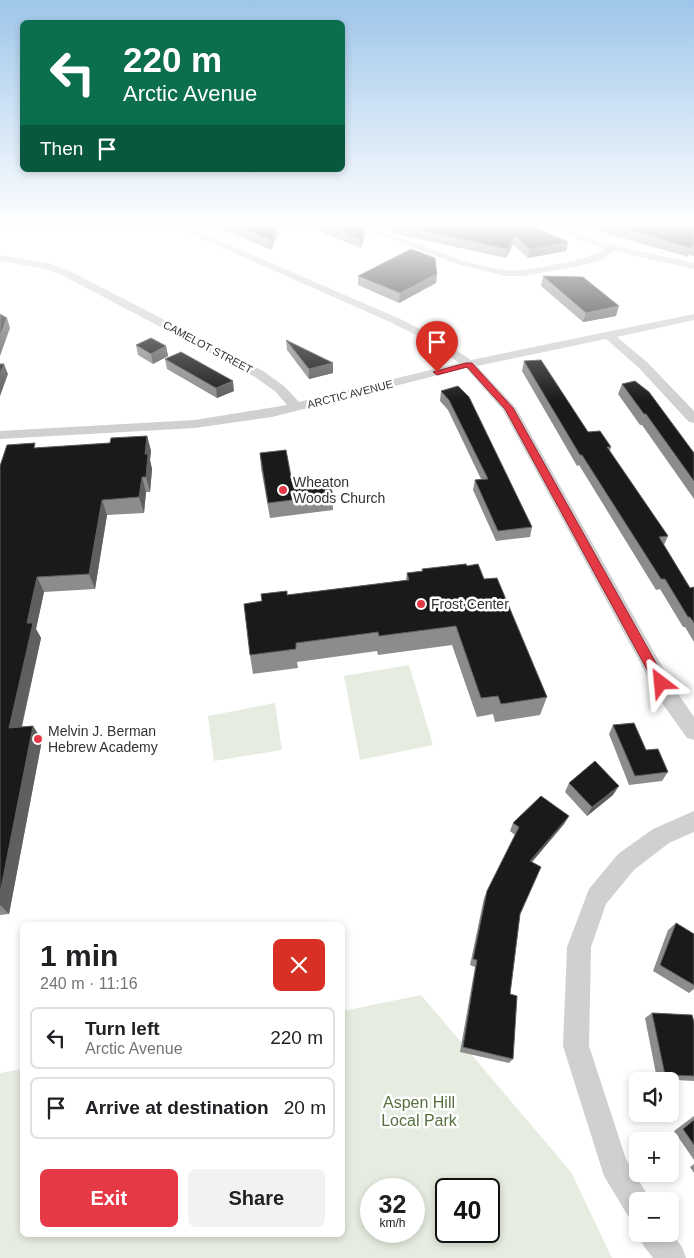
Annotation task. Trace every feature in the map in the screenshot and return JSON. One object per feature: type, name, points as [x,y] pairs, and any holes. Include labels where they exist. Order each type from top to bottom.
[{"type":"street","name":"CAMELOT STREET","points":[[86,284],[259,374],[280,389],[296,408]]},
{"type":"street","points":[[311,284],[394,320],[434,340],[469,364],[508,408],[669,697],[694,732]]},
{"type":"street","name":"ARCTIC AVENUE","points":[[0,435],[195,424],[272,414],[469,364],[694,317]]},
{"type":"street","points":[[608,336],[645,366],[694,419]]},
{"type":"street","points":[[630,1192],[614,1166],[576,1046],[579,947],[597,897],[626,862],[661,836],[694,821]]},
{"type":"street","points":[[660,1242],[671,1258]]},
{"type":"green space","points":[[409,665],[433,745],[360,760],[344,676]]},
{"type":"green space","points":[[275,703],[282,750],[214,761],[208,716]]},
{"type":"green space","name":"Aspen Hill Local Park","points":[[421,995],[571,1172],[612,1258],[0,1258],[0,1073],[20,1069],[20,1237],[345,1237],[345,1011]]},
{"type":"building","points":[[377,284],[418,284],[400,293]]},
{"type":"building","points":[[552,284],[591,284],[619,306],[586,313]]},
{"type":"building","points":[[0,314],[7,318],[0,336]]},
{"type":"building","points":[[151,338],[166,346],[151,354],[136,345]]},
{"type":"building","points":[[286,340],[333,363],[309,369]]},
{"type":"building","points":[[181,352],[233,381],[216,388],[165,359]]},
{"type":"building","points":[[541,360],[588,432],[600,431],[611,447],[607,447],[668,536],[659,537],[690,588],[694,587],[694,623],[688,617],[665,579],[661,579],[582,455],[580,455],[524,361]]},
{"type":"building","points":[[0,364],[4,364],[0,374]]},
{"type":"building","points":[[635,381],[649,392],[694,453],[694,481],[622,384]]},
{"type":"building","points":[[458,386],[469,397],[532,527],[498,531],[475,480],[488,479],[449,400],[441,391]]},
{"type":"building","points":[[147,436],[145,454],[148,454],[146,477],[142,477],[139,497],[102,500],[89,574],[37,577],[27,623],[33,623],[9,728],[33,726],[0,893],[0,466],[7,445],[35,443],[34,448],[110,443],[111,438]]},
{"type":"building","points":[[286,450],[292,482],[328,478],[333,495],[268,503],[260,453]]},
{"type":"building","points":[[466,564],[467,566],[478,564],[484,579],[497,578],[547,697],[501,704],[498,696],[481,698],[456,626],[379,636],[378,632],[296,643],[296,649],[250,655],[244,604],[262,601],[261,594],[287,591],[287,595],[409,580],[407,573],[423,571],[422,569]]},
{"type":"building","points":[[634,723],[646,750],[658,749],[668,772],[635,776],[613,725]]},
{"type":"building","points":[[595,761],[619,786],[592,807],[569,783]]},
{"type":"building","points":[[541,796],[569,816],[530,861],[541,867],[520,914],[510,994],[517,996],[513,1059],[463,1047],[477,960],[473,959],[487,891],[519,827],[513,823]]},
{"type":"building","points":[[676,923],[694,934],[694,985],[660,965]]},
{"type":"building","points":[[652,1013],[692,1015],[694,1022],[694,1076],[679,1075],[679,1072],[664,1072]]},
{"type":"building","points":[[694,1120],[694,1145],[683,1129]]},
{"type":"place","name":"Wheaton Woods Church","points":[[283,490]]},
{"type":"place","name":"Frost Center","points":[[421,604]]},
{"type":"place","name":"Melvin J. Berman Hebrew Academy","points":[[38,739]]},
{"type":"route","points":[[437,372],[469,364],[508,408],[661,683]]}]
